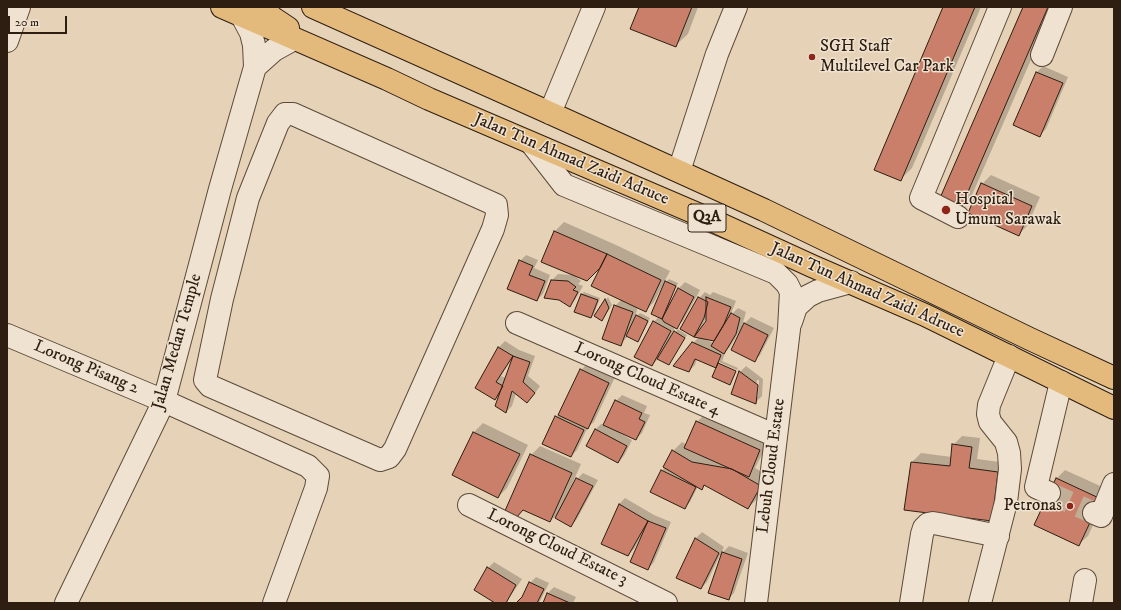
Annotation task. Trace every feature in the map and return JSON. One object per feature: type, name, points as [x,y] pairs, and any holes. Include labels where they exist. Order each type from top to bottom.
[{"type":"main road","name":"Jalan Tun Ahmad Zaidi Adruce","points":[[222,7],[294,40],[532,144],[700,215],[925,315],[1114,408]]},
{"type":"main road","points":[[262,7],[273,18],[295,33],[342,60]]},
{"type":"main road","name":"Jalan Tun Ahmad Zaidi Adruce","points":[[314,7],[764,210],[1114,378]]},
{"type":"main road","points":[[337,7],[358,27]]},
{"type":"street","points":[[7,41],[19,7]]},
{"type":"street","points":[[550,113],[594,7]]},
{"type":"street","points":[[679,171],[718,54],[736,7]]},
{"type":"street","points":[[958,217],[921,198],[1000,7]]},
{"type":"street","points":[[1042,55],[1061,7]]},
{"type":"street","name":"Jalan Medan Temple","points":[[66,603],[164,401],[220,189],[255,67],[254,45],[251,33],[242,16]]},
{"type":"street","points":[[255,67],[263,58],[274,50],[294,40]]},
{"type":"street","points":[[284,114],[293,114],[496,205],[497,215],[493,229],[396,449],[389,457],[380,460],[210,386],[205,380],[222,299],[248,198],[278,123],[284,114]]},
{"type":"street","points":[[532,144],[564,185],[776,273],[787,284],[791,292],[789,329]]},
{"type":"street","points":[[220,189],[248,198]]},
{"type":"street","points":[[776,273],[784,273],[812,266]]},
{"type":"street","points":[[789,329],[796,307],[808,296],[818,291],[851,282]]},
{"type":"street","points":[[194,290],[222,299]]},
{"type":"street","name":"Lorong Cloud Estate 4","points":[[517,323],[776,436]]},
{"type":"street","name":"Lebuh Cloud Estate","points":[[756,603],[789,329]]},
{"type":"street","name":"Lorong Pisang 2","points":[[7,335],[164,401],[308,466],[318,476],[316,488],[274,603]]},
{"type":"street","points":[[980,603],[1006,502],[1010,469],[1009,453],[1006,442],[990,422],[988,414],[989,404],[1009,356]]},
{"type":"street","points":[[1049,493],[1036,487],[1061,382]]},
{"type":"street","points":[[1094,513],[1101,516],[1114,484]]},
{"type":"street","name":"Lorong Cloud Estate 3","points":[[468,505],[666,603]]},
{"type":"street","points":[[911,603],[922,534],[924,528],[928,524],[939,524],[998,536]]},
{"type":"street","points":[[1081,603],[1085,580]]},
{"type":"building","points":[[639,7],[692,7],[676,47],[630,29]]},
{"type":"building","points":[[943,7],[975,7],[901,181],[874,170]]},
{"type":"building","points":[[1023,7],[1048,7],[961,208],[940,198]]},
{"type":"building","points":[[1036,72],[1063,83],[1040,137],[1013,125]]},
{"type":"building","points":[[981,183],[1032,206],[1019,236],[968,213]]},
{"type":"building","points":[[554,231],[607,254],[600,268],[587,281],[541,262]]},
{"type":"building","points":[[607,254],[661,280],[646,312],[591,286]]},
{"type":"building","points":[[519,260],[533,266],[529,275],[545,281],[537,301],[507,289]]},
{"type":"building","points":[[551,280],[568,281],[576,287],[573,290],[578,292],[570,307],[559,300],[544,298]]},
{"type":"building","points":[[665,281],[676,286],[662,319],[651,314]]},
{"type":"building","points":[[678,288],[694,297],[677,329],[664,322],[662,319]]},
{"type":"building","points":[[581,294],[598,300],[591,318],[574,312]]},
{"type":"building","points":[[698,297],[708,302],[704,318],[694,337],[680,329]]},
{"type":"building","points":[[706,297],[731,307],[724,324],[714,341],[694,337],[706,321]]},
{"type":"building","points":[[605,299],[609,308],[602,321],[594,316]]},
{"type":"building","points":[[614,305],[633,312],[621,346],[602,339]]},
{"type":"building","points":[[731,313],[740,318],[736,334],[724,354],[711,346]]},
{"type":"building","points":[[636,315],[648,321],[638,342],[626,336]]},
{"type":"building","points":[[653,321],[671,331],[652,366],[634,357]]},
{"type":"building","points":[[744,323],[768,335],[755,362],[731,350]]},
{"type":"building","points":[[674,331],[685,338],[669,365],[657,359]]},
{"type":"building","points":[[692,342],[721,355],[716,368],[695,359],[689,372],[673,366]]},
{"type":"building","points":[[498,347],[513,356],[496,382],[503,386],[495,400],[475,388]]},
{"type":"building","points":[[513,356],[530,362],[523,382],[535,393],[527,403],[512,391],[506,413],[495,406]]},
{"type":"building","points":[[718,363],[736,371],[730,385],[712,377]]},
{"type":"building","points":[[580,369],[609,383],[588,429],[558,415]]},
{"type":"building","points":[[739,371],[758,385],[756,404],[731,394]]},
{"type":"building","points":[[615,400],[642,413],[639,419],[645,422],[636,440],[603,425]]},
{"type":"building","points":[[555,416],[584,430],[571,457],[542,444]]},
{"type":"building","points":[[696,421],[760,450],[749,477],[684,448]]},
{"type":"building","points":[[595,429],[627,446],[618,463],[586,446]]},
{"type":"building","points":[[473,432],[520,454],[498,498],[452,475]]},
{"type":"building","points":[[952,444],[972,447],[969,468],[998,472],[992,521],[904,510],[911,462],[950,466]]},
{"type":"building","points":[[672,450],[692,462],[732,469],[761,486],[748,509],[704,485],[702,490],[663,467]]},
{"type":"building","points":[[530,454],[572,473],[550,522],[523,510],[516,518],[504,513]]},
{"type":"building","points":[[661,470],[696,487],[685,509],[650,492]]},
{"type":"building","points":[[576,478],[593,486],[571,527],[555,518]]},
{"type":"building","name":"Petronas","points":[[1056,478],[1101,499],[1079,546],[1034,525]]},
{"type":"building","points":[[619,504],[648,521],[628,556],[601,544]]},
{"type":"building","points":[[648,521],[666,528],[648,570],[630,562]]},
{"type":"building","points":[[695,538],[719,553],[701,589],[676,578]]},
{"type":"building","points":[[722,552],[742,559],[729,600],[708,593]]},
{"type":"building","points":[[487,567],[516,585],[506,603],[495,603],[474,590]]},
{"type":"building","points":[[529,582],[544,589],[537,603],[516,603],[522,597]]},
{"type":"building","points":[[547,593],[570,603],[543,603]]},
{"type":"tunnel","points":[[1049,493],[1094,513]]},
{"type":"place","name":"SGH Staff Multilevel Car Park","points":[[812,57]]},
{"type":"place","name":"Hospital Umum Sarawak","points":[[946,210]]},
{"type":"place","name":"Petronas","points":[[1070,506]]}]
